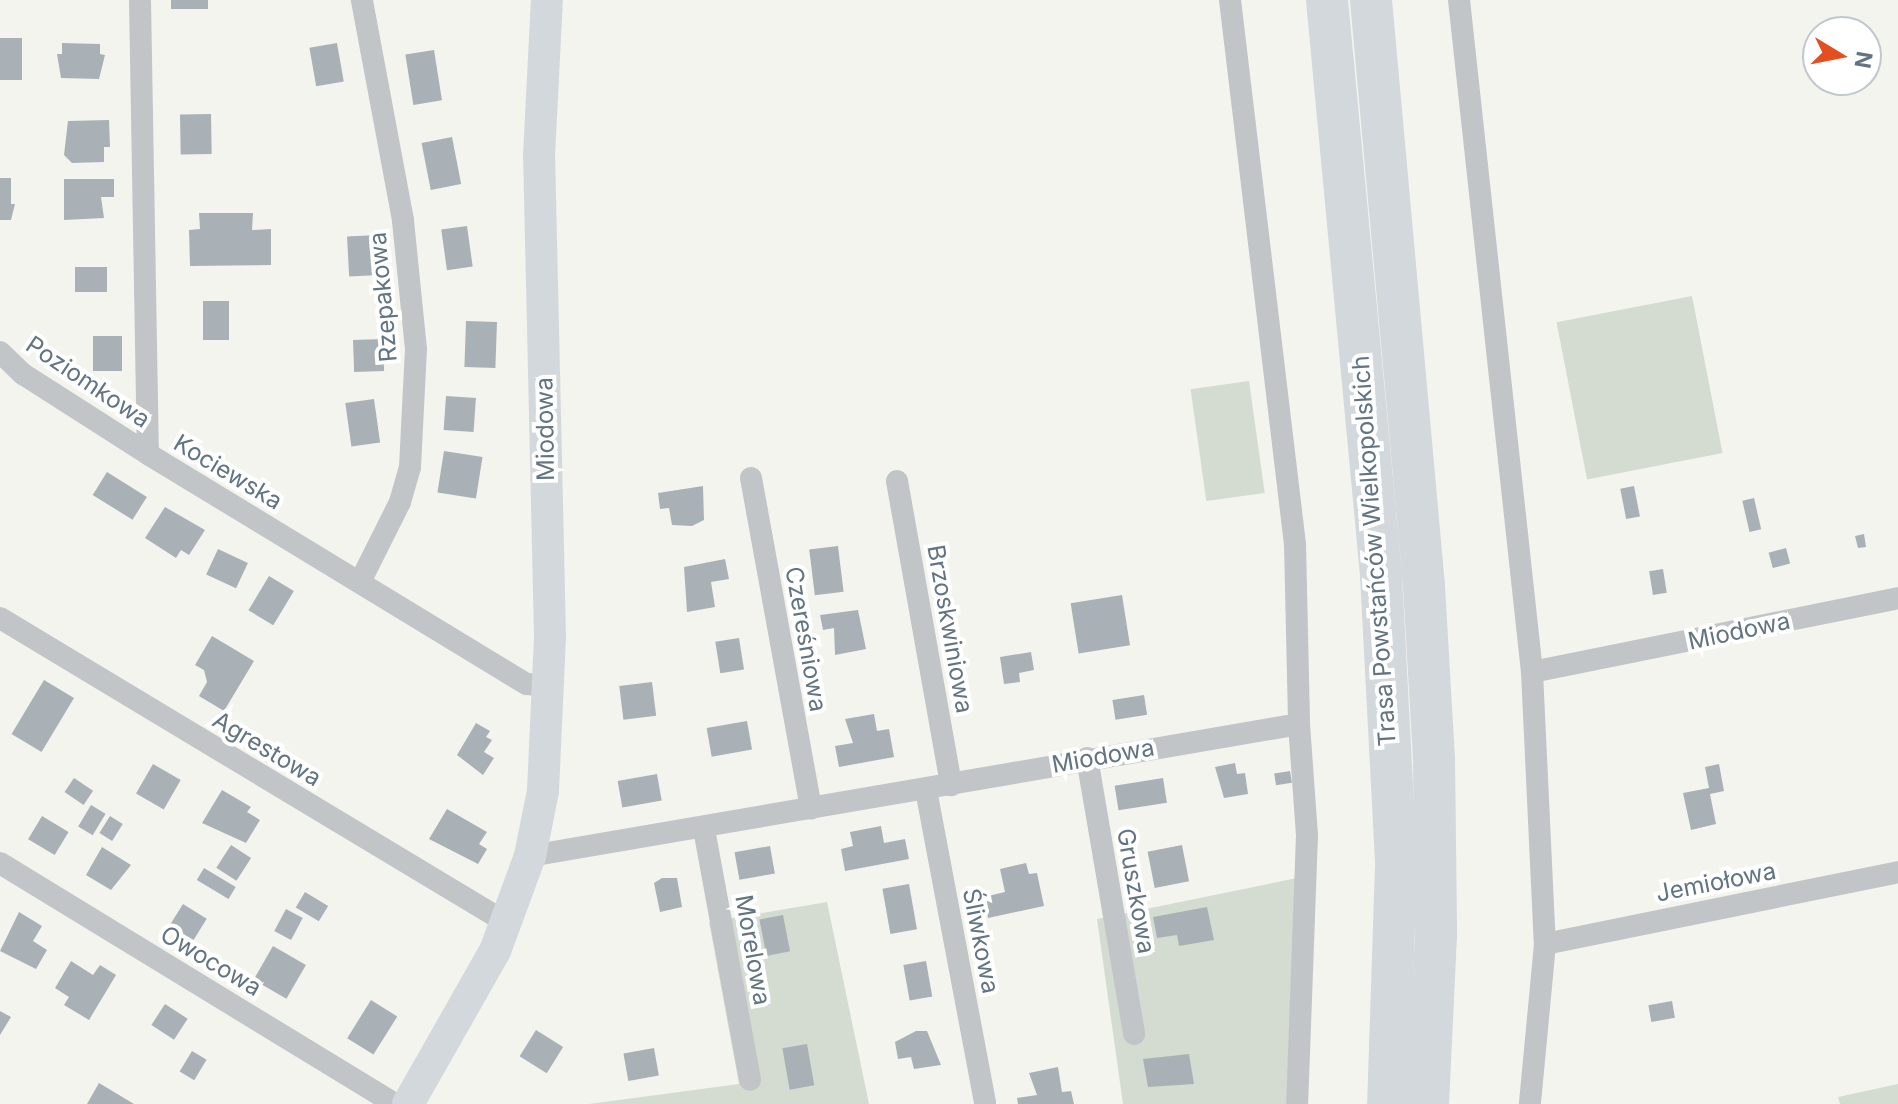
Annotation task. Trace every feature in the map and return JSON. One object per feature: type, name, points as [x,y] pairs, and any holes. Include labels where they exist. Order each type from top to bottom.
[{"type":"highway","name":"Trasa Powstańców Wielkopolskich","points":[[1327,0],[1383,622],[1396,866],[1388,1104]]},
{"type":"highway","name":"Trasa Powstańców Wielkopolskich","points":[[1371,0],[1424,586],[1434,759],[1436,935],[1428,1104]]},
{"type":"main road","name":"Miodowa","points":[[408,1104],[484,976],[507,923],[530,856],[543,791],[549,686],[539,156],[547,0]]},
{"type":"street","name":"Kociewska","points":[[140,0],[148,454],[527,684],[549,686]]},
{"type":"street","name":"Rzepakowa","points":[[360,582],[400,502],[410,467],[416,349],[403,220],[362,0]]},
{"type":"street","points":[[1230,0],[1295,544],[1299,724],[1307,835],[1297,1104]]},
{"type":"street","points":[[1459,0],[1532,672],[1545,944],[1530,1104]]},
{"type":"street","name":"Poziomkowa","points":[[0,352],[23,374],[148,454]]},
{"type":"street","name":"Czereśniowa","points":[[751,478],[811,809]]},
{"type":"street","name":"Brzoskwiniowa","points":[[897,481],[951,785]]},
{"type":"street","name":"Miodowa","points":[[1532,672],[1898,598]]},
{"type":"street","name":"Agrestowa","points":[[0,618],[507,923]]},
{"type":"street","name":"Miodowa","points":[[530,856],[704,829],[1087,758],[1299,724]]},
{"type":"street","name":"Gruszkowa","points":[[1087,758],[1134,1034]]},
{"type":"street","name":"Śliwkowa","points":[[926,790],[985,1102]]},
{"type":"street","name":"Morelowa","points":[[704,829],[750,1080]]},
{"type":"street","name":"Owocowa","points":[[0,863],[395,1104]]},
{"type":"street","name":"Jemiołowa","points":[[1545,944],[1898,872]]},
{"type":"shaded area","points":[[1692,296],[1723,453],[1587,479],[1557,322]]},
{"type":"shaded area","points":[[1249,381],[1265,493],[1206,501],[1191,389]]},
{"type":"shaded area","points":[[1297,878],[1290,1104],[1123,1104],[1097,919]]},
{"type":"shaded area","points":[[827,902],[869,1104],[589,1104],[739,1084],[709,922]]},
{"type":"shaded area","points":[[1898,1084],[1898,1104],[1840,1104],[1838,1097]]},
{"type":"building","points":[[171,0],[208,0],[208,9],[171,9]]},
{"type":"building","points":[[0,38],[22,38],[22,80],[0,80]]},
{"type":"building","points":[[62,43],[100,44],[100,54],[105,55],[99,79],[61,78],[57,54],[62,54]]},
{"type":"building","points":[[337,43],[344,81],[316,86],[309,48]]},
{"type":"building","points":[[434,50],[442,100],[413,105],[405,55]]},
{"type":"building","points":[[211,114],[212,154],[181,155],[180,115]]},
{"type":"building","points":[[109,120],[110,147],[104,147],[104,162],[72,163],[64,155],[68,121]]},
{"type":"building","points":[[452,137],[461,184],[431,190],[422,143]]},
{"type":"building","points":[[0,178],[11,178],[11,204],[15,204],[11,220],[0,220]]},
{"type":"building","points":[[64,179],[114,179],[114,197],[101,197],[104,218],[64,220]]},
{"type":"building","points":[[199,213],[253,213],[252,230],[271,229],[271,265],[190,266],[189,230],[200,229]]},
{"type":"building","points":[[467,226],[473,267],[447,270],[441,230]]},
{"type":"building","points":[[377,235],[379,275],[349,277],[347,237]]},
{"type":"building","points":[[75,267],[107,267],[107,292],[75,292]]},
{"type":"building","points":[[203,301],[229,301],[229,340],[203,340]]},
{"type":"building","points":[[466,321],[497,322],[495,368],[464,367]]},
{"type":"building","points":[[93,336],[122,336],[122,371],[93,371]]},
{"type":"building","points":[[383,339],[384,371],[354,372],[353,340]]},
{"type":"building","points":[[446,396],[476,398],[474,432],[444,430]]},
{"type":"building","points":[[374,399],[380,443],[351,447],[345,403]]},
{"type":"building","points":[[444,451],[483,457],[476,499],[437,492]]},
{"type":"building","points":[[107,472],[147,497],[133,520],[93,495]]},
{"type":"building","points":[[703,486],[704,520],[692,526],[672,525],[669,508],[660,509],[658,493]]},
{"type":"building","points":[[1634,486],[1640,516],[1626,519],[1620,489]]},
{"type":"building","points":[[1754,498],[1761,529],[1750,532],[1742,501]]},
{"type":"building","points":[[165,507],[205,530],[189,555],[181,550],[176,558],[145,538]]},
{"type":"building","points":[[1864,534],[1866,547],[1858,548],[1855,536]]},
{"type":"building","points":[[838,546],[844,592],[815,595],[809,550]]},
{"type":"building","points":[[1786,548],[1790,563],[1773,568],[1769,553]]},
{"type":"building","points":[[218,549],[248,563],[236,588],[206,574]]},
{"type":"building","points":[[725,559],[729,579],[711,582],[715,607],[687,612],[684,567]]},
{"type":"building","points":[[1663,569],[1667,593],[1653,595],[1649,571]]},
{"type":"building","points":[[269,576],[294,591],[273,625],[248,610]]},
{"type":"building","points":[[1122,595],[1130,645],[1079,654],[1071,603]]},
{"type":"building","points":[[858,610],[866,649],[835,655],[834,628],[823,630],[820,615]]},
{"type":"building","points":[[212,636],[254,661],[224,711],[199,696],[207,682],[204,670],[195,665]]},
{"type":"building","points":[[739,638],[744,670],[720,673],[715,642]]},
{"type":"building","points":[[1031,652],[1034,670],[1019,673],[1020,682],[1004,684],[1000,657]]},
{"type":"building","points":[[44,680],[74,698],[42,752],[12,734]]},
{"type":"building","points":[[652,682],[656,716],[623,720],[619,686]]},
{"type":"building","points":[[1144,695],[1147,715],[1116,720],[1112,700]]},
{"type":"building","points":[[874,714],[877,731],[889,729],[894,757],[839,767],[835,746],[853,743],[845,719]]},
{"type":"building","points":[[747,721],[752,750],[712,757],[707,728]]},
{"type":"building","points":[[476,723],[490,731],[486,737],[492,740],[484,752],[494,758],[483,775],[457,755]]},
{"type":"building","points":[[1235,763],[1237,774],[1245,773],[1248,794],[1224,798],[1215,767]]},
{"type":"building","points":[[153,764],[181,780],[164,809],[136,793]]},
{"type":"building","points":[[1719,764],[1724,791],[1710,794],[1716,824],[1691,830],[1683,793],[1709,788],[1705,767]]},
{"type":"building","points":[[1290,771],[1292,783],[1276,785],[1274,774]]},
{"type":"building","points":[[657,774],[662,801],[622,808],[618,781]]},
{"type":"building","points":[[74,778],[93,791],[84,805],[64,792]]},
{"type":"building","points":[[1163,778],[1167,803],[1119,810],[1115,786]]},
{"type":"building","points":[[222,790],[251,807],[247,812],[260,820],[246,843],[202,823]]},
{"type":"building","points":[[91,805],[106,814],[93,835],[78,826]]},
{"type":"building","points":[[447,809],[487,832],[479,844],[487,849],[478,864],[429,839]]},
{"type":"building","points":[[42,816],[69,832],[55,855],[28,839]]},
{"type":"building","points":[[110,816],[123,824],[112,841],[99,833]]},
{"type":"building","points":[[881,826],[884,843],[905,839],[909,859],[845,871],[841,849],[853,846],[850,832]]},
{"type":"building","points":[[231,845],[251,858],[236,881],[216,868]]},
{"type":"building","points":[[1182,845],[1189,881],[1155,888],[1148,852]]},
{"type":"building","points":[[770,846],[775,874],[739,880],[735,852]]},
{"type":"building","points":[[102,847],[131,865],[111,890],[86,875]]},
{"type":"building","points":[[1026,863],[1029,874],[1037,873],[1044,906],[988,918],[984,897],[1005,892],[1000,869]]},
{"type":"building","points":[[204,868],[236,887],[229,899],[197,880]]},
{"type":"building","points":[[662,878],[677,878],[682,907],[660,912],[654,883]]},
{"type":"building","points":[[909,884],[917,929],[890,934],[882,889]]},
{"type":"building","points":[[305,892],[328,906],[319,921],[296,907]]},
{"type":"building","points":[[183,904],[207,919],[193,941],[169,926]]},
{"type":"building","points":[[1207,907],[1214,940],[1179,946],[1177,935],[1157,938],[1153,917]]},
{"type":"building","points":[[286,909],[303,918],[291,940],[274,931]]},
{"type":"building","points":[[19,912],[42,926],[33,941],[47,950],[36,969],[0,951]]},
{"type":"building","points":[[783,915],[790,951],[767,956],[759,920]]},
{"type":"building","points":[[273,946],[306,965],[286,999],[254,980]]},
{"type":"building","points":[[71,961],[93,975],[100,965],[116,975],[89,1020],[64,1005],[69,997],[55,988]]},
{"type":"building","points":[[926,961],[932,996],[910,1000],[903,965]]},
{"type":"building","points":[[371,1000],[397,1016],[373,1055],[347,1038]]},
{"type":"building","points":[[1672,1001],[1675,1018],[1651,1022],[1648,1005]]},
{"type":"building","points":[[165,1004],[188,1019],[174,1040],[151,1025]]},
{"type":"building","points":[[0,1011],[11,1017],[0,1035]]},
{"type":"building","points":[[536,1030],[563,1047],[547,1073],[520,1056]]},
{"type":"building","points":[[916,1031],[927,1031],[941,1065],[914,1069],[911,1057],[898,1059],[895,1042]]},
{"type":"building","points":[[807,1044],[814,1085],[790,1090],[782,1048]]},
{"type":"building","points":[[654,1048],[659,1076],[628,1081],[623,1053]]},
{"type":"building","points":[[192,1051],[207,1060],[194,1080],[180,1072]]},
{"type":"building","points":[[1189,1054],[1194,1084],[1148,1087],[1143,1059]]},
{"type":"building","points":[[1058,1067],[1062,1092],[1071,1091],[1074,1104],[1018,1104],[1017,1098],[1037,1095],[1029,1073]]},
{"type":"building","points":[[99,1083],[134,1104],[87,1104]]}]
